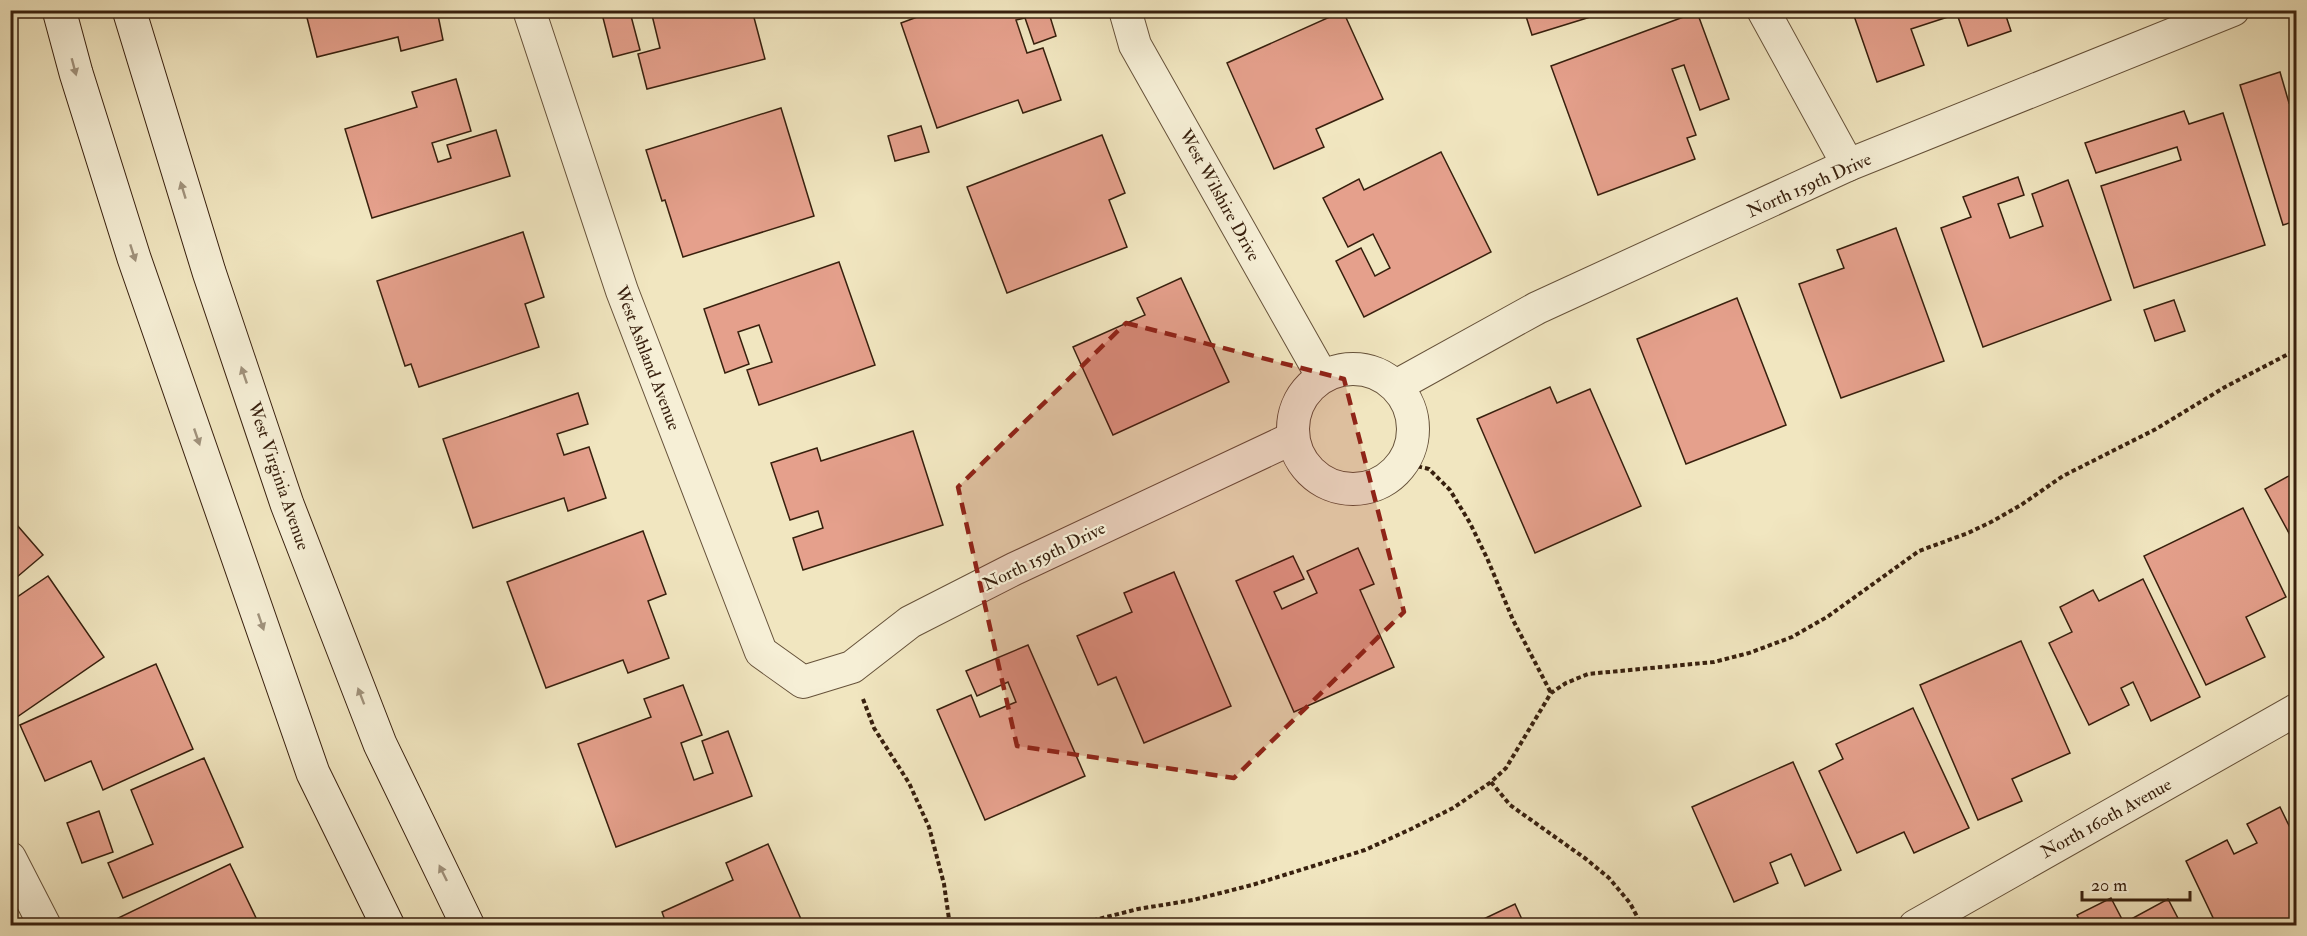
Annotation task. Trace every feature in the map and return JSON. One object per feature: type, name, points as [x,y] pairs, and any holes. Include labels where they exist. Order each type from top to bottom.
[{"type":"main road","points":[[60,10],[76,73],[134,258],[313,773],[388,926]]},
{"type":"main road","name":"West Virginia Avenue","points":[[129,10],[209,272],[287,504],[380,744],[468,926]]},
{"type":"street","name":"West Ashland Avenue","points":[[529,10],[622,291],[761,652],[803,682]]},
{"type":"street","name":"West Wilshire Drive","points":[[1125,10],[1136,45],[1322,376]]},
{"type":"street","points":[[1763,10],[1848,165]]},
{"type":"street","name":"North 159th Drive","points":[[1396,386],[1537,308],[1848,165],[2233,10]]},
{"type":"street","points":[[1353,368],[1369,370],[1384,376],[1396,386],[1408,404],[1413,424],[1412,444],[1403,463],[1389,478],[1370,487],[1349,490],[1329,485],[1312,474],[1299,458],[1293,438],[1293,420],[1298,403],[1308,388],[1322,376],[1337,370],[1353,368]]},
{"type":"street","name":"North 159th Drive","points":[[803,682],[852,668],[910,622],[1014,569],[1293,438]]},
{"type":"street","name":"North 160th Avenue","points":[[1915,926],[2296,710]]},
{"type":"street","points":[[10,858],[45,926]]},
{"type":"path","points":[[1071,926],[1138,909],[1203,897],[1313,867],[1411,829],[1452,808],[1491,782],[1506,768],[1551,693],[1566,683],[1588,674],[1714,662],[1749,653],[1792,636],[1827,617],[1919,551],[1991,522],[2021,505],[2063,476],[2156,429],[2225,387],[2296,350]]},
{"type":"path","points":[[1403,463],[1429,469],[1450,490],[1474,531],[1513,620],[1551,693]]},
{"type":"path","points":[[852,668],[874,728],[909,783],[929,827],[944,884],[950,926]]},
{"type":"path","points":[[1491,782],[1510,805],[1609,878],[1630,903],[1642,926]]},
{"type":"highlighted area","points":[[1126,323],[1344,379],[1404,612],[1234,778],[1017,746],[958,487]]},
{"type":"building","points":[[305,10],[437,10],[443,40],[401,51],[398,37],[317,57]]},
{"type":"building","points":[[601,10],[752,10],[765,59],[647,89],[638,54],[660,48],[651,11],[631,16],[640,50],[613,57]]},
{"type":"building","points":[[936,10],[1048,10],[1056,36],[1034,44],[1025,18],[1016,20],[1027,53],[1043,48],[1061,100],[1023,113],[1018,100],[937,128],[901,23]]},
{"type":"building","points":[[1524,10],[1613,10],[1532,35]]},
{"type":"building","points":[[1852,10],[2004,10],[2011,31],[1968,46],[1957,14],[1911,29],[1924,65],[1877,82]]},
{"type":"building","points":[[1343,11],[1383,99],[1316,129],[1324,147],[1274,169],[1227,63]]},
{"type":"building","points":[[1697,12],[1729,99],[1700,110],[1684,65],[1672,69],[1696,135],[1687,138],[1695,159],[1598,195],[1551,66]]},
{"type":"building","points":[[2280,72],[2289,103],[2296,100],[2296,221],[2283,225],[2240,85]]},
{"type":"building","points":[[456,79],[471,131],[432,143],[438,162],[451,158],[447,145],[496,130],[510,176],[372,218],[345,129],[417,107],[412,92]]},
{"type":"building","points":[[781,108],[814,216],[683,257],[646,150]]},
{"type":"building","points":[[2184,111],[2189,124],[2223,113],[2265,245],[2134,288],[2101,186],[2181,160],[2177,147],[2096,173],[2085,143]]},
{"type":"building","points":[[921,126],[929,152],[895,161],[888,136]]},
{"type":"building","points":[[1102,135],[1125,193],[1109,200],[1127,247],[1007,293],[967,187]]},
{"type":"building","points":[[1441,152],[1491,252],[1364,317],[1336,261],[1361,248],[1375,276],[1390,268],[1373,234],[1348,247],[1323,198],[1359,179],[1364,190]]},
{"type":"building","points":[[2018,177],[2024,195],[1998,204],[2010,238],[2043,226],[2032,194],[2068,180],[2111,300],[1983,347],[1941,228],[1971,217],[1963,197]]},
{"type":"building","points":[[1896,228],[1944,361],[1841,398],[1799,284],[1844,268],[1837,250]]},
{"type":"building","points":[[523,232],[544,297],[525,304],[539,347],[419,387],[411,364],[405,366],[377,281]]},
{"type":"building","points":[[839,262],[875,365],[759,405],[747,370],[772,362],[759,325],[738,332],[749,364],[725,373],[704,309]]},
{"type":"building","points":[[1181,278],[1229,382],[1113,435],[1073,347],[1145,315],[1137,298]]},
{"type":"building","points":[[1737,298],[1786,425],[1686,464],[1637,339]]},
{"type":"building","points":[[2174,300],[2185,331],[2155,341],[2144,310]]},
{"type":"building","points":[[1550,387],[1557,403],[1590,389],[1641,506],[1535,553],[1477,419]]},
{"type":"building","points":[[578,393],[588,424],[557,434],[564,455],[589,447],[606,498],[568,511],[564,498],[473,528],[443,439]]},
{"type":"building","points":[[913,431],[943,525],[803,570],[793,538],[823,528],[818,511],[790,520],[771,463],[817,448],[821,461]]},
{"type":"building","points":[[2296,472],[2296,546],[2265,489]]},
{"type":"building","points":[[2243,508],[2286,597],[2246,617],[2265,657],[2206,685],[2144,556]]},
{"type":"building","points":[[10,517],[43,555],[10,583]]},
{"type":"building","points":[[643,531],[666,594],[648,601],[669,658],[628,673],[623,660],[546,688],[507,582]]},
{"type":"building","points":[[1358,548],[1374,584],[1360,590],[1394,667],[1294,712],[1236,581],[1293,556],[1304,579],[1274,592],[1282,609],[1317,593],[1307,571]]},
{"type":"building","points":[[1174,572],[1231,706],[1144,743],[1116,677],[1098,685],[1077,636],[1132,612],[1124,593]]},
{"type":"building","points":[[48,576],[104,657],[17,717],[10,708],[10,602]]},
{"type":"building","points":[[2143,579],[2200,697],[2151,721],[2133,682],[2121,688],[2129,705],[2089,725],[2049,643],[2072,632],[2060,607],[2093,590],[2099,601]]},
{"type":"building","points":[[2021,641],[2070,753],[2012,779],[2022,801],[1978,820],[1920,685]]},
{"type":"building","points":[[1028,645],[1085,776],[985,820],[937,710],[971,695],[980,717],[1016,702],[1008,682],[977,696],[966,671]]},
{"type":"building","points":[[156,664],[193,749],[103,790],[91,761],[45,781],[20,725]]},
{"type":"building","points":[[683,685],[702,735],[681,743],[694,780],[713,773],[702,741],[728,731],[752,796],[616,847],[578,744],[651,717],[644,699]]},
{"type":"building","points":[[1913,708],[1969,828],[1914,853],[1904,832],[1857,853],[1819,771],[1843,759],[1836,744]]},
{"type":"building","points":[[204,758],[243,847],[123,898],[108,863],[153,844],[131,790]]},
{"type":"building","points":[[1793,762],[1841,870],[1805,886],[1791,854],[1770,863],[1778,883],[1734,902],[1692,807]]},
{"type":"building","points":[[2280,807],[2296,840],[2296,917],[2280,926],[2217,926],[2186,861],[2227,840],[2234,854],[2257,843],[2247,824]]},
{"type":"building","points":[[99,811],[113,852],[82,863],[67,823]]},
{"type":"building","points":[[768,844],[804,926],[667,926],[662,912],[733,880],[726,863]]},
{"type":"building","points":[[230,864],[260,926],[117,926],[114,920]]},
{"type":"building","points":[[2111,898],[2124,923],[2168,899],[2182,926],[2082,926],[2077,915]]},
{"type":"building","points":[[1515,904],[1525,926],[1469,926]]}]
